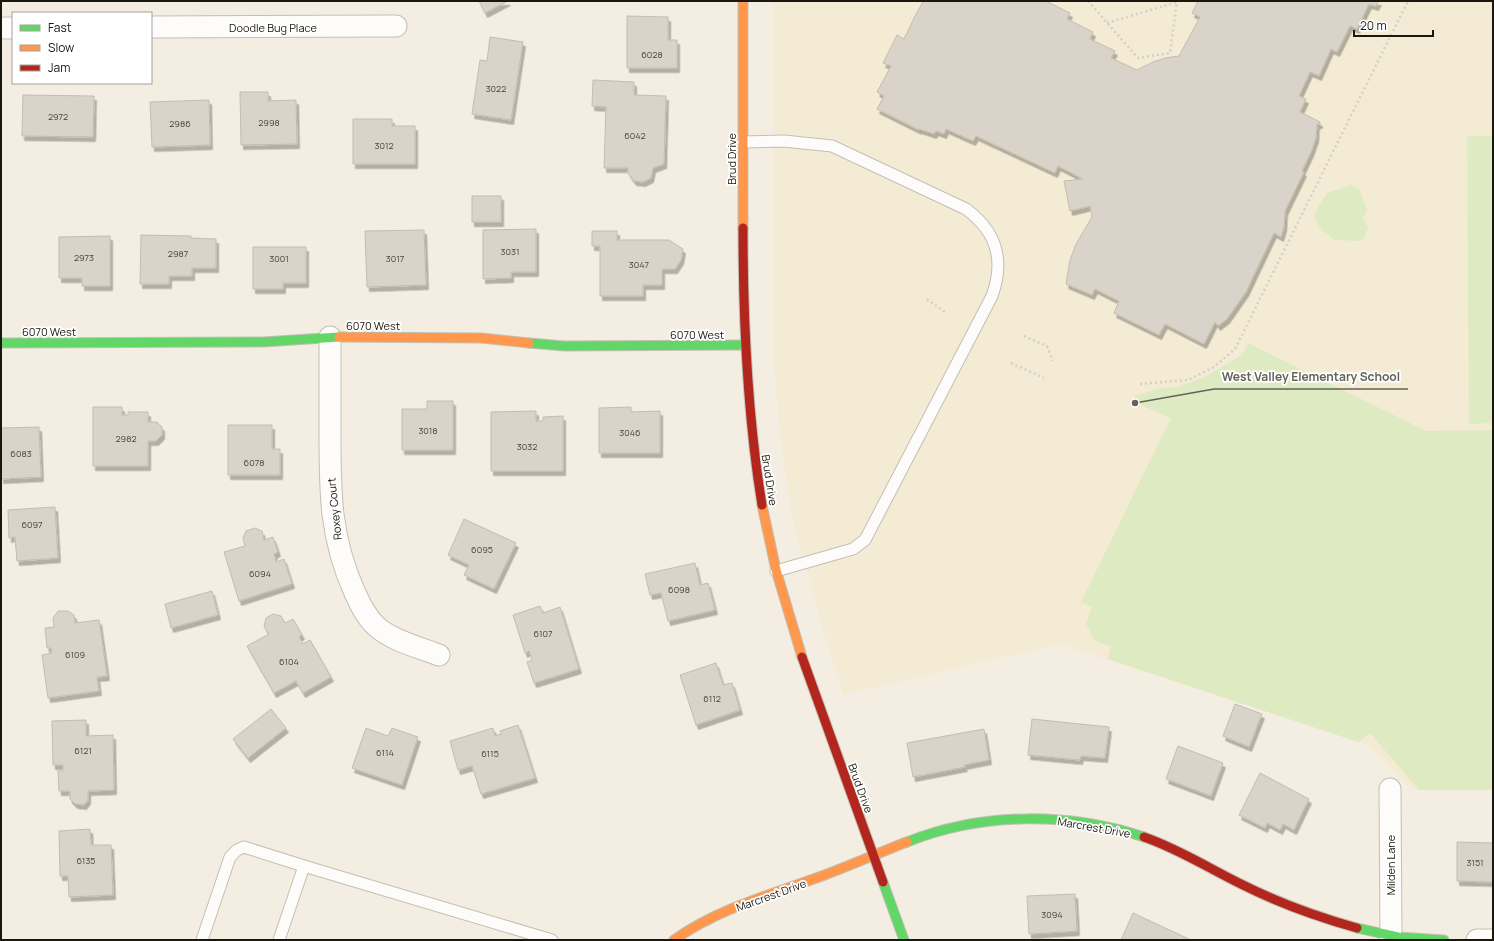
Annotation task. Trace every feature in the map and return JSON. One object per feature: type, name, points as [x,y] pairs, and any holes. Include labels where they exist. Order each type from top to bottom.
[{"type":"street","name":"Brud Drive","points":[[743,1],[745,345],[748,402],[754,459],[763,515],[776,571],[791,625],[904,940]]},
{"type":"street","name":"Doodle Bug Place","points":[[152,27],[396,26]]},
{"type":"street","points":[[1,28],[12,28]]},
{"type":"street","name":"6070 West","points":[[1,343],[263,342],[330,337],[481,338],[564,346],[745,345]]},
{"type":"street","name":"Roxey Court","points":[[330,337],[331,504],[334,530],[343,564],[362,608],[376,626],[401,641],[439,655]]},
{"type":"street","name":"Milden Lane","points":[[1390,789],[1390,938]]},
{"type":"street","name":"Marcrest Drive","points":[[674,940],[687,930],[715,915],[940,831],[965,826],[1015,820],[1044,819],[1070,821],[1138,835],[1176,850],[1245,886],[1329,920],[1390,938],[1444,940]]},
{"type":"street","points":[[1477,940],[1493,940]]},
{"type":"lane","points":[[744,142],[784,141],[832,146],[966,209],[977,217],[986,228],[994,242],[999,268],[997,282],[992,296],[865,540],[853,549],[776,571]]},
{"type":"lane","points":[[202,940],[230,857],[237,850],[244,847],[552,940]]},
{"type":"lane","points":[[279,940],[304,866]]},
{"type":"path","points":[[1088,1],[1107,23],[1138,58],[1170,53],[1177,2],[1107,23]]},
{"type":"path","points":[[1140,384],[1188,380],[1214,367],[1236,349],[1408,1]]},
{"type":"path","points":[[927,299],[946,313]]},
{"type":"path","points":[[1024,336],[1047,346],[1052,361]]},
{"type":"path","points":[[1011,363],[1044,378]]},
{"type":"shaded area","points":[[773,1],[1493,1],[1493,790],[1412,790],[1365,744],[1060,644],[843,695],[817,610],[791,510],[779,427],[773,346]]},
{"type":"green space","points":[[1467,136],[1493,136],[1493,423],[1469,424]]},
{"type":"green space","points":[[1351,185],[1359,189],[1367,210],[1363,219],[1369,228],[1362,241],[1334,240],[1321,229],[1313,216],[1327,193]]},
{"type":"green space","points":[[1248,343],[1426,431],[1493,430],[1493,790],[1419,790],[1370,733],[1358,742],[1108,659],[1111,646],[1095,641],[1086,624],[1092,606],[1081,602],[1171,418],[1139,404],[1136,401],[1135,396],[1157,389],[1177,387],[1205,377],[1243,354]]},
{"type":"building","points":[[479,1],[508,1],[485,13]]},
{"type":"building","points":[[922,1],[1046,1],[1070,13],[1067,19],[1093,32],[1090,39],[1115,51],[1111,58],[1137,70],[1165,58],[1179,56],[1200,17],[1192,13],[1198,1],[1379,1],[1376,6],[1369,4],[1357,29],[1350,26],[1337,52],[1331,49],[1319,76],[1310,72],[1299,96],[1306,99],[1300,112],[1320,122],[1320,124],[1317,124],[1316,138],[1302,171],[1304,172],[1285,211],[1284,227],[1281,237],[1274,233],[1246,292],[1227,319],[1218,326],[1215,322],[1204,344],[1165,324],[1159,335],[1114,313],[1119,301],[1095,289],[1092,295],[1066,284],[1070,260],[1076,244],[1092,217],[1090,206],[1070,211],[1064,181],[1083,179],[1058,166],[1055,173],[976,136],[973,141],[946,129],[944,134],[936,131],[934,134],[919,130],[877,109],[884,96],[877,92],[891,66],[883,63],[897,35],[904,39],[923,2]]},
{"type":"building","points":[[627,16],[668,17],[668,40],[677,40],[677,68],[627,68]]},
{"type":"building","points":[[490,37],[523,42],[511,120],[472,114],[480,60],[487,61]]},
{"type":"building","points":[[593,80],[634,82],[634,95],[666,96],[664,164],[653,168],[651,178],[643,182],[634,181],[628,173],[628,168],[604,168],[606,107],[592,106]]},
{"type":"building","points":[[240,92],[268,92],[268,101],[296,100],[297,144],[241,145]]},
{"type":"building","points":[[23,95],[94,96],[93,137],[22,136]]},
{"type":"building","points":[[209,100],[210,145],[152,147],[150,102]]},
{"type":"building","points":[[353,119],[392,119],[392,126],[415,126],[415,164],[353,164]]},
{"type":"building","points":[[472,196],[501,196],[501,222],[472,222]]},
{"type":"building","points":[[536,229],[536,272],[511,272],[511,278],[483,279],[483,230]]},
{"type":"building","points":[[424,230],[426,285],[367,287],[365,231]]},
{"type":"building","points":[[592,231],[617,231],[617,240],[669,240],[683,249],[681,260],[675,269],[662,269],[662,285],[643,285],[643,296],[600,296],[600,246],[592,246]]},
{"type":"building","points":[[141,235],[191,236],[191,238],[216,239],[216,268],[192,268],[192,276],[169,276],[169,284],[140,284]]},
{"type":"building","points":[[110,236],[110,286],[82,286],[82,278],[59,278],[59,237]]},
{"type":"building","points":[[253,247],[306,247],[306,283],[283,283],[283,289],[253,289]]},
{"type":"building","points":[[427,401],[453,401],[453,450],[402,450],[402,409],[427,409]]},
{"type":"building","points":[[93,407],[122,407],[122,415],[128,415],[128,412],[148,412],[148,422],[157,422],[162,427],[162,435],[156,441],[148,441],[148,466],[93,466]]},
{"type":"building","points":[[631,407],[631,412],[660,411],[660,453],[599,453],[599,408]]},
{"type":"building","points":[[536,411],[536,421],[543,421],[543,417],[563,416],[563,471],[491,471],[491,412]]},
{"type":"building","points":[[228,425],[272,425],[272,449],[280,449],[280,475],[228,475]]},
{"type":"building","points":[[39,427],[41,477],[1,479],[1,428]]},
{"type":"building","points":[[55,507],[58,558],[17,561],[15,537],[9,538],[8,510]]},
{"type":"building","points":[[464,519],[516,543],[494,589],[464,575],[469,565],[448,555]]},
{"type":"building","points":[[255,528],[262,531],[264,540],[273,537],[278,552],[274,554],[276,562],[284,559],[292,584],[239,601],[224,552],[245,546],[243,538],[246,531]]},
{"type":"building","points":[[695,563],[700,585],[708,583],[715,610],[668,621],[661,593],[650,595],[645,574]]},
{"type":"building","points":[[212,591],[218,615],[171,628],[165,604]]},
{"type":"building","points":[[540,606],[543,613],[560,607],[579,669],[534,683],[527,662],[532,660],[529,651],[525,653],[513,615]]},
{"type":"building","points":[[58,611],[68,611],[74,615],[75,623],[99,620],[107,676],[97,677],[99,691],[48,698],[42,655],[52,653],[51,648],[47,648],[45,628],[54,627],[53,618]]},
{"type":"building","points":[[273,614],[281,616],[285,623],[293,619],[302,635],[299,637],[303,644],[310,640],[331,677],[303,693],[296,681],[274,693],[247,646],[269,634],[264,627],[266,618]]},
{"type":"building","points":[[716,663],[723,685],[732,683],[740,710],[696,725],[680,675]]},
{"type":"building","points":[[1235,704],[1262,714],[1249,747],[1223,736]]},
{"type":"building","points":[[271,709],[286,728],[248,758],[233,739]]},
{"type":"building","points":[[1032,719],[1109,727],[1105,758],[1081,756],[1080,760],[1028,755]]},
{"type":"building","points":[[86,720],[86,736],[113,735],[114,790],[88,791],[88,800],[84,805],[75,804],[70,799],[70,791],[59,791],[58,771],[63,771],[63,765],[53,765],[52,721]]},
{"type":"building","points":[[518,725],[535,778],[481,794],[472,766],[458,770],[450,741],[493,728],[495,736],[501,734],[500,731]]},
{"type":"building","points":[[366,728],[388,736],[392,728],[418,737],[402,785],[352,768]]},
{"type":"building","points":[[984,729],[989,760],[964,765],[965,767],[913,777],[907,743]]},
{"type":"building","points":[[1178,746],[1223,763],[1211,796],[1166,779]]},
{"type":"building","points":[[1260,773],[1309,799],[1294,830],[1283,824],[1280,830],[1267,823],[1265,828],[1239,815]]},
{"type":"building","points":[[90,829],[91,845],[111,845],[113,895],[69,897],[68,876],[60,876],[59,831]]},
{"type":"building","points":[[1457,842],[1493,843],[1493,882],[1457,881]]},
{"type":"building","points":[[1075,894],[1077,931],[1029,934],[1027,896]]},
{"type":"building","points":[[1133,913],[1191,940],[1121,940]]},
{"type":"traffic: fast","points":[[1,343],[263,342],[339,337]]},
{"type":"traffic: fast","points":[[529,343],[564,346],[745,345]]},
{"type":"traffic: fast","points":[[907,842],[936,832],[965,825],[1025,819],[1085,823],[1144,837]]},
{"type":"traffic: fast","points":[[883,882],[904,940]]},
{"type":"traffic: fast","points":[[1357,928],[1398,937],[1444,940]]},
{"type":"traffic: slow","points":[[743,1],[743,228]]},
{"type":"traffic: slow","points":[[339,337],[481,338],[529,343]]},
{"type":"traffic: slow","points":[[762,505],[776,570],[802,657]]},
{"type":"traffic: slow","points":[[674,940],[691,929],[726,911],[830,873],[907,842]]},
{"type":"traffic: jam","points":[[743,228],[745,332],[749,401],[762,505]]},
{"type":"traffic: jam","points":[[802,657],[883,882]]},
{"type":"traffic: jam","points":[[1144,837],[1182,853],[1257,892],[1285,904],[1357,928]]},
{"type":"place","name":"West Valley Elementary School","points":[[1135,403]]}]
